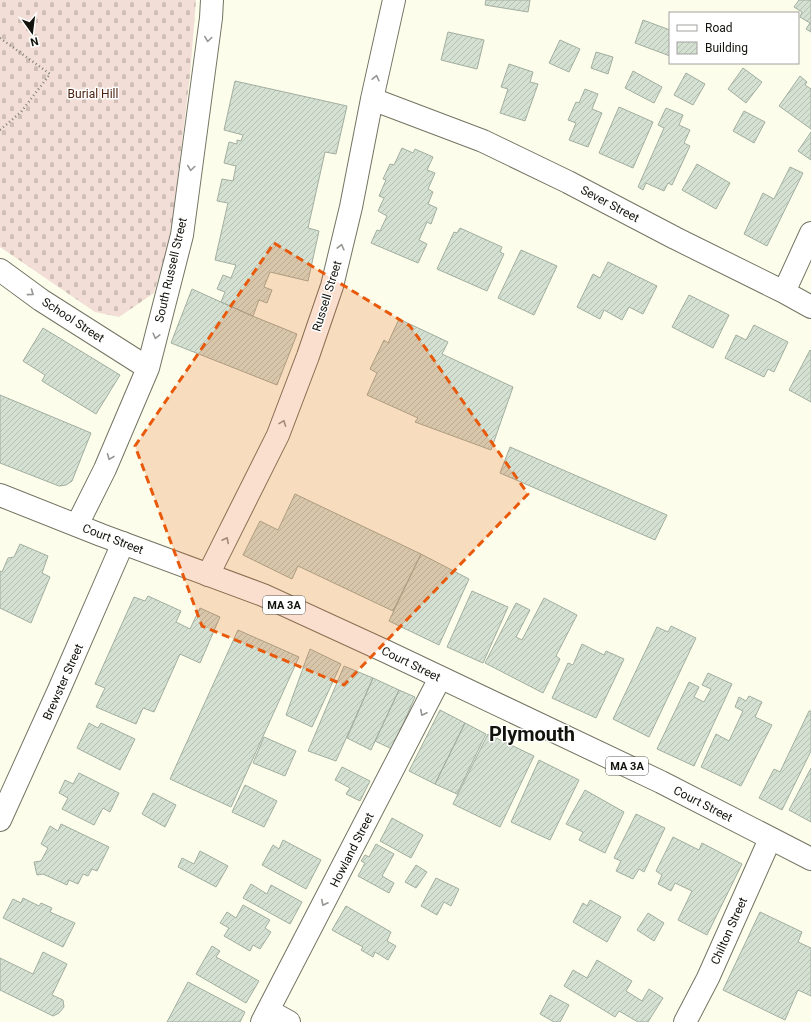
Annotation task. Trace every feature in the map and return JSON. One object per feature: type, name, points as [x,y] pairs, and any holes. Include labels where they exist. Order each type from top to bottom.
[{"type":"street","name":"South Russell Street","points":[[77,525],[105,469],[148,368],[182,236],[211,18],[212,0]]},
{"type":"street","name":"Russell Street","points":[[208,575],[278,435],[308,356],[332,286],[351,207],[372,99],[394,0]]},
{"type":"street","name":"Sever Street","points":[[372,99],[483,141],[568,182],[811,307]]},
{"type":"street","points":[[784,292],[811,233]]},
{"type":"street","name":"School Street","points":[[0,270],[41,300],[148,368]]},
{"type":"street","name":"Court Street","points":[[0,495],[101,535],[263,595],[661,782],[811,859]]},
{"type":"street","name":"Brewster Street","points":[[0,820],[123,543]]},
{"type":"street","name":"Howland Street","points":[[266,1016],[440,678]]},
{"type":"street","name":"Chilton Street","points":[[685,1022],[708,978],[770,839]]},
{"type":"street","points":[[266,1016],[289,1022]]},
{"type":"path","points":[[0,38],[50,74],[21,112],[0,130]]},
{"type":"highlighted area","points":[[274,243],[410,326],[528,494],[344,685],[202,626],[135,446]]},
{"type":"green space","name":"Burial Hill","points":[[0,0],[196,0],[190,75],[171,234],[154,293],[119,317],[95,312],[0,247]]},
{"type":"building","points":[[486,0],[530,0],[528,12],[485,5]]},
{"type":"building","points":[[799,0],[811,0],[811,32],[806,29],[810,23],[800,17],[802,12],[794,7]]},
{"type":"building","points":[[643,20],[669,30],[669,56],[635,43]]},
{"type":"building","points":[[448,32],[484,40],[477,69],[441,60]]},
{"type":"building","points":[[560,40],[580,49],[569,72],[549,63]]},
{"type":"building","points":[[596,52],[613,57],[608,74],[591,68]]},
{"type":"building","points":[[509,64],[533,72],[530,82],[538,84],[525,121],[500,113],[508,89],[501,87]]},
{"type":"building","points":[[743,68],[762,82],[746,103],[728,89]]},
{"type":"building","points":[[633,71],[662,87],[654,103],[625,88]]},
{"type":"building","points":[[686,73],[705,84],[693,105],[674,95]]},
{"type":"building","points":[[800,76],[807,82],[805,85],[811,89],[811,129],[779,106]]},
{"type":"building","points":[[235,81],[347,106],[336,154],[325,152],[308,228],[319,231],[308,281],[270,272],[264,287],[272,290],[267,303],[259,300],[253,316],[221,302],[225,292],[217,289],[223,275],[231,278],[236,265],[215,260],[228,203],[217,201],[222,179],[233,181],[236,166],[224,163],[229,142],[237,144],[237,140],[241,141],[243,135],[224,130]]},
{"type":"building","points":[[585,89],[598,94],[592,109],[602,113],[588,147],[569,140],[576,123],[568,120],[576,102],[579,103]]},
{"type":"building","points":[[619,107],[653,122],[633,168],[599,153]]},
{"type":"building","points":[[666,108],[683,115],[679,125],[690,130],[684,143],[690,146],[672,185],[668,183],[664,191],[646,183],[643,190],[638,187],[664,128],[658,125]]},
{"type":"building","points":[[744,111],[765,122],[754,143],[733,131]]},
{"type":"building","points":[[811,132],[811,160],[798,151]]},
{"type":"building","points":[[402,148],[413,153],[415,149],[433,157],[427,170],[435,173],[428,189],[433,192],[428,204],[437,208],[431,224],[427,222],[419,240],[427,244],[418,263],[371,243],[377,230],[380,231],[387,216],[378,211],[384,198],[379,196],[386,180],[383,179],[390,164],[394,165]]},
{"type":"building","points":[[697,164],[730,183],[716,209],[682,190]]},
{"type":"building","points":[[790,167],[803,173],[767,246],[744,234],[763,193],[774,199]]},
{"type":"building","points":[[460,228],[502,247],[500,252],[504,254],[487,291],[437,269],[454,232],[457,233]]},
{"type":"building","points":[[521,250],[557,266],[534,315],[498,298]]},
{"type":"building","points":[[608,262],[657,286],[643,314],[629,307],[622,320],[604,310],[600,319],[577,307],[593,274],[600,278]]},
{"type":"building","points":[[192,289],[297,334],[277,385],[171,343]]},
{"type":"building","points":[[689,295],[729,315],[713,348],[672,327]]},
{"type":"building","points":[[399,319],[448,342],[442,354],[513,387],[491,450],[415,422],[418,418],[367,395],[377,373],[370,369],[384,340],[388,343]]},
{"type":"building","points":[[754,325],[788,342],[774,372],[768,369],[764,377],[725,358],[736,335],[746,340]]},
{"type":"building","points":[[43,328],[120,375],[96,414],[42,381],[45,375],[23,361]]},
{"type":"building","points":[[810,350],[811,351],[811,402],[789,390]]},
{"type":"building","points":[[0,395],[91,433],[72,481],[66,485],[59,486],[0,463]]},
{"type":"building","points":[[510,447],[667,515],[655,540],[500,473]]},
{"type":"building","points":[[295,494],[421,554],[393,611],[298,566],[292,579],[243,555],[260,521],[278,530]]},
{"type":"building","points":[[20,544],[48,556],[42,573],[50,577],[31,623],[0,608],[0,571],[2,572],[8,558],[14,557]]},
{"type":"building","points":[[421,554],[469,579],[439,645],[389,621]]},
{"type":"building","points":[[472,591],[508,607],[483,663],[447,647]]},
{"type":"building","points":[[148,596],[181,611],[176,622],[190,629],[200,608],[220,617],[200,663],[180,654],[154,712],[143,708],[136,724],[96,707],[105,688],[95,684],[134,597],[145,601]]},
{"type":"building","points":[[544,598],[577,615],[556,656],[560,659],[543,693],[485,663],[516,603],[530,610],[516,637],[522,640]]},
{"type":"building","points":[[671,626],[696,638],[649,737],[613,719],[657,627],[668,632]]},
{"type":"building","points":[[238,630],[299,657],[231,807],[170,779]]},
{"type":"building","points":[[582,644],[604,655],[606,651],[624,659],[596,718],[552,698],[568,663],[573,665]]},
{"type":"building","points":[[310,649],[341,664],[312,727],[286,715]]},
{"type":"building","points":[[344,666],[373,678],[336,761],[308,751]]},
{"type":"building","points":[[708,673],[732,684],[694,766],[657,749],[689,682],[699,687],[694,697],[704,702],[711,689],[702,685]]},
{"type":"building","points":[[373,678],[399,690],[371,750],[347,738]]},
{"type":"building","points":[[399,690],[415,697],[392,749],[375,741]]},
{"type":"building","points":[[749,696],[762,702],[755,717],[772,725],[741,786],[701,767],[716,734],[729,741],[743,711],[735,707],[739,697],[746,701]]},
{"type":"building","points":[[440,710],[465,723],[435,784],[409,771]]},
{"type":"building","points":[[809,711],[811,711],[811,751],[782,810],[759,798],[774,769],[780,772]]},
{"type":"building","points":[[89,723],[98,728],[101,723],[135,739],[120,770],[77,748]]},
{"type":"building","points":[[465,723],[486,734],[457,794],[435,784]]},
{"type":"building","points":[[488,734],[534,756],[500,827],[453,804]]},
{"type":"building","points":[[264,737],[296,751],[285,776],[253,763]]},
{"type":"building","points":[[539,760],[579,780],[550,840],[511,822]]},
{"type":"building","points":[[342,767],[370,781],[360,801],[346,794],[350,788],[335,780]]},
{"type":"building","points":[[811,768],[811,822],[789,810]]},
{"type":"building","points":[[79,773],[119,793],[110,812],[103,808],[94,825],[62,809],[68,798],[59,793],[65,780],[73,784]]},
{"type":"building","points":[[245,785],[277,801],[264,827],[232,812]]},
{"type":"building","points":[[585,790],[624,812],[605,853],[579,840],[583,832],[566,824]]},
{"type":"building","points":[[153,793],[176,805],[165,827],[142,814]]},
{"type":"building","points":[[636,814],[665,828],[644,872],[639,869],[633,879],[616,871],[621,861],[614,858]]},
{"type":"building","points":[[392,818],[423,835],[411,858],[380,841]]},
{"type":"building","points":[[61,824],[109,847],[97,871],[92,869],[88,876],[83,874],[78,884],[69,880],[67,885],[43,874],[37,875],[34,862],[41,861],[48,848],[41,844],[50,826],[58,831]]},
{"type":"building","points":[[673,837],[699,850],[702,843],[742,864],[707,935],[678,920],[692,891],[675,883],[671,891],[658,884],[662,875],[656,871]]},
{"type":"building","points":[[283,840],[321,860],[306,889],[262,865],[273,845],[279,849]]},
{"type":"building","points":[[376,844],[394,854],[382,876],[394,883],[389,893],[358,876],[365,863],[361,861],[365,855],[369,857]]},
{"type":"building","points":[[200,851],[228,866],[216,887],[178,867],[182,858],[194,864]]},
{"type":"building","points":[[416,865],[427,872],[416,888],[405,882]]},
{"type":"building","points":[[436,878],[459,889],[451,906],[444,902],[437,915],[421,906]]},
{"type":"building","points":[[251,884],[267,894],[271,885],[302,902],[290,924],[243,898]]},
{"type":"building","points":[[23,898],[39,906],[41,903],[52,908],[50,912],[75,923],[63,947],[3,918],[13,899],[21,903]]},
{"type":"building","points":[[590,900],[621,917],[607,942],[573,922],[583,903],[587,906]]},
{"type":"building","points":[[243,905],[270,920],[265,928],[271,932],[260,949],[253,945],[250,951],[224,936],[229,928],[220,923],[227,912],[236,918]]},
{"type":"building","points":[[346,906],[391,932],[387,941],[396,946],[388,960],[375,952],[373,957],[361,950],[363,947],[332,930]]},
{"type":"building","points":[[760,912],[802,932],[798,942],[811,948],[811,996],[798,990],[785,1020],[723,990]]},
{"type":"building","points":[[648,913],[664,923],[654,941],[637,930]]},
{"type":"building","points":[[212,946],[220,951],[216,957],[259,981],[246,1003],[196,974]]},
{"type":"building","points":[[43,952],[67,964],[52,995],[63,1000],[64,1007],[59,1013],[53,1016],[0,990],[0,958],[33,974]]},
{"type":"building","points":[[597,960],[632,981],[626,991],[642,1001],[649,989],[663,998],[648,1022],[638,1022],[619,1011],[615,1017],[564,986],[573,970],[587,978]]},
{"type":"building","points":[[188,982],[245,1012],[240,1022],[167,1022]]},
{"type":"building","points":[[550,995],[569,1005],[560,1022],[554,1022],[540,1014]]},
{"type":"district","name":"Plymouth","points":[[532,734]]}]
